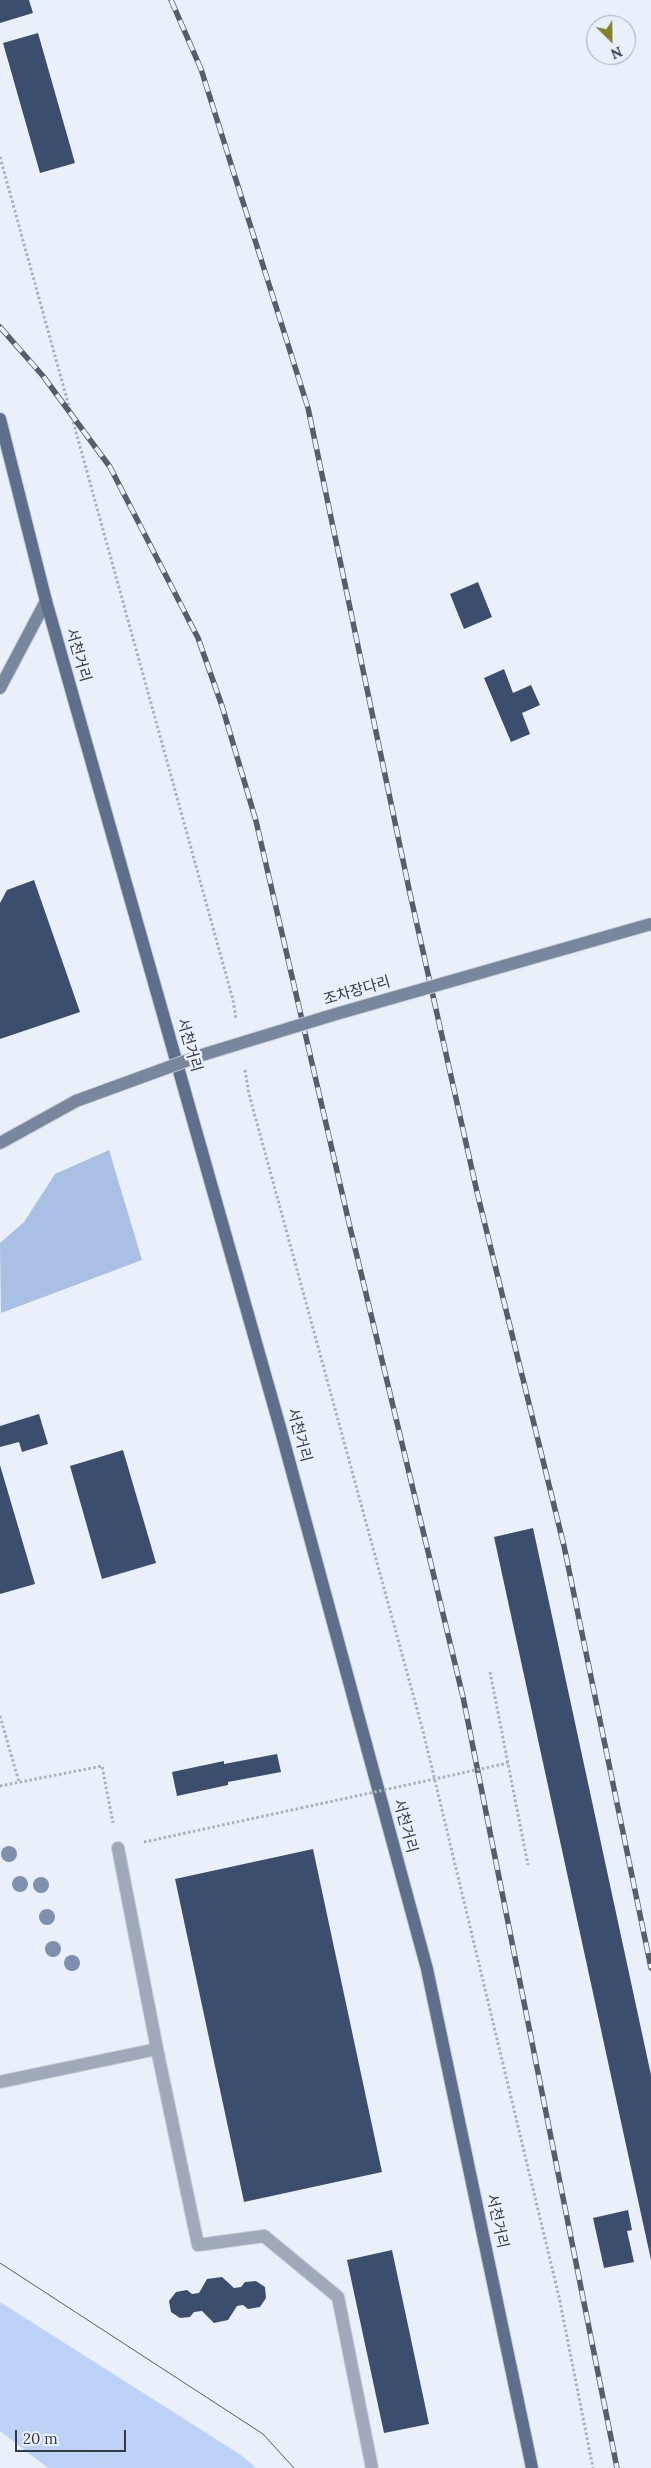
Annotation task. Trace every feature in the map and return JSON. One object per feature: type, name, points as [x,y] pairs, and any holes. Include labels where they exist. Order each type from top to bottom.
[{"type":"main road","name":"서천거리","points":[[0,419],[3,440],[46,601],[281,1430],[427,1969],[532,2468]]},
{"type":"main road","points":[[0,688],[46,601]]},
{"type":"main road","name":"조차장다리","points":[[0,1143],[76,1101],[202,1055],[318,1019],[651,924]]},
{"type":"street","points":[[118,1848],[198,2245],[264,2236],[338,2297],[372,2468]]},
{"type":"street","points":[[0,2082],[157,2049]]},
{"type":"path","points":[[0,157],[231,991],[238,1028]]},
{"type":"path","points":[[244,1066],[249,1094],[423,1731],[559,2298],[593,2468]]},
{"type":"path","points":[[490,1672],[528,1865]]},
{"type":"path","points":[[0,1716],[19,1782]]},
{"type":"path","points":[[0,1786],[102,1766],[118,1848],[508,1763]]},
{"type":"shaded area","points":[[109,1150],[142,1260],[1,1313],[0,1243],[24,1222],[55,1174]]},
{"type":"shaded area","points":[[0,2302],[241,2455],[256,2468],[48,2468],[0,2431]]},
{"type":"building","points":[[0,0],[29,0],[33,13],[0,23]]},
{"type":"building","points":[[38,33],[75,163],[40,173],[3,43]]},
{"type":"building","points":[[478,582],[492,617],[464,629],[450,594]]},
{"type":"building","points":[[504,669],[513,693],[531,685],[540,705],[522,713],[530,734],[511,742],[484,678]]},
{"type":"building","points":[[34,880],[80,1012],[0,1039],[0,903],[7,890]]},
{"type":"building","points":[[39,1414],[48,1444],[22,1452],[19,1442],[0,1447],[0,1426]]},
{"type":"building","points":[[123,1450],[156,1563],[102,1579],[70,1466]]},
{"type":"building","points":[[0,1465],[35,1584],[0,1594]]},
{"type":"building","points":[[533,1528],[651,2075],[651,2260],[494,1537]]},
{"type":"building","points":[[277,1754],[281,1772],[228,1782],[228,1785],[177,1796],[172,1772],[224,1761],[224,1764]]},
{"type":"building","points":[[313,1849],[382,2172],[244,2202],[175,1879]]},
{"type":"building","points":[[628,2210],[632,2230],[627,2231],[634,2262],[604,2268],[593,2218]]},
{"type":"building","points":[[392,2250],[429,2424],[384,2433],[347,2260]]},
{"type":"building","points":[[222,2277],[234,2288],[241,2287],[245,2282],[256,2281],[265,2287],[266,2298],[260,2307],[248,2309],[243,2305],[237,2306],[228,2320],[214,2323],[202,2311],[194,2312],[190,2317],[180,2318],[171,2312],[169,2301],[176,2292],[187,2290],[192,2294],[199,2293],[207,2279]]},
{"type":"tram line","points":[[0,2263],[263,2434],[294,2468]]},
{"type":"railway","points":[[171,0],[201,69],[308,408],[409,889],[477,1192],[564,1546],[651,1968]]},
{"type":"railway","points":[[0,327],[43,376],[110,467],[198,638],[222,706],[256,821],[349,1223],[463,1697],[617,2468]]}]
